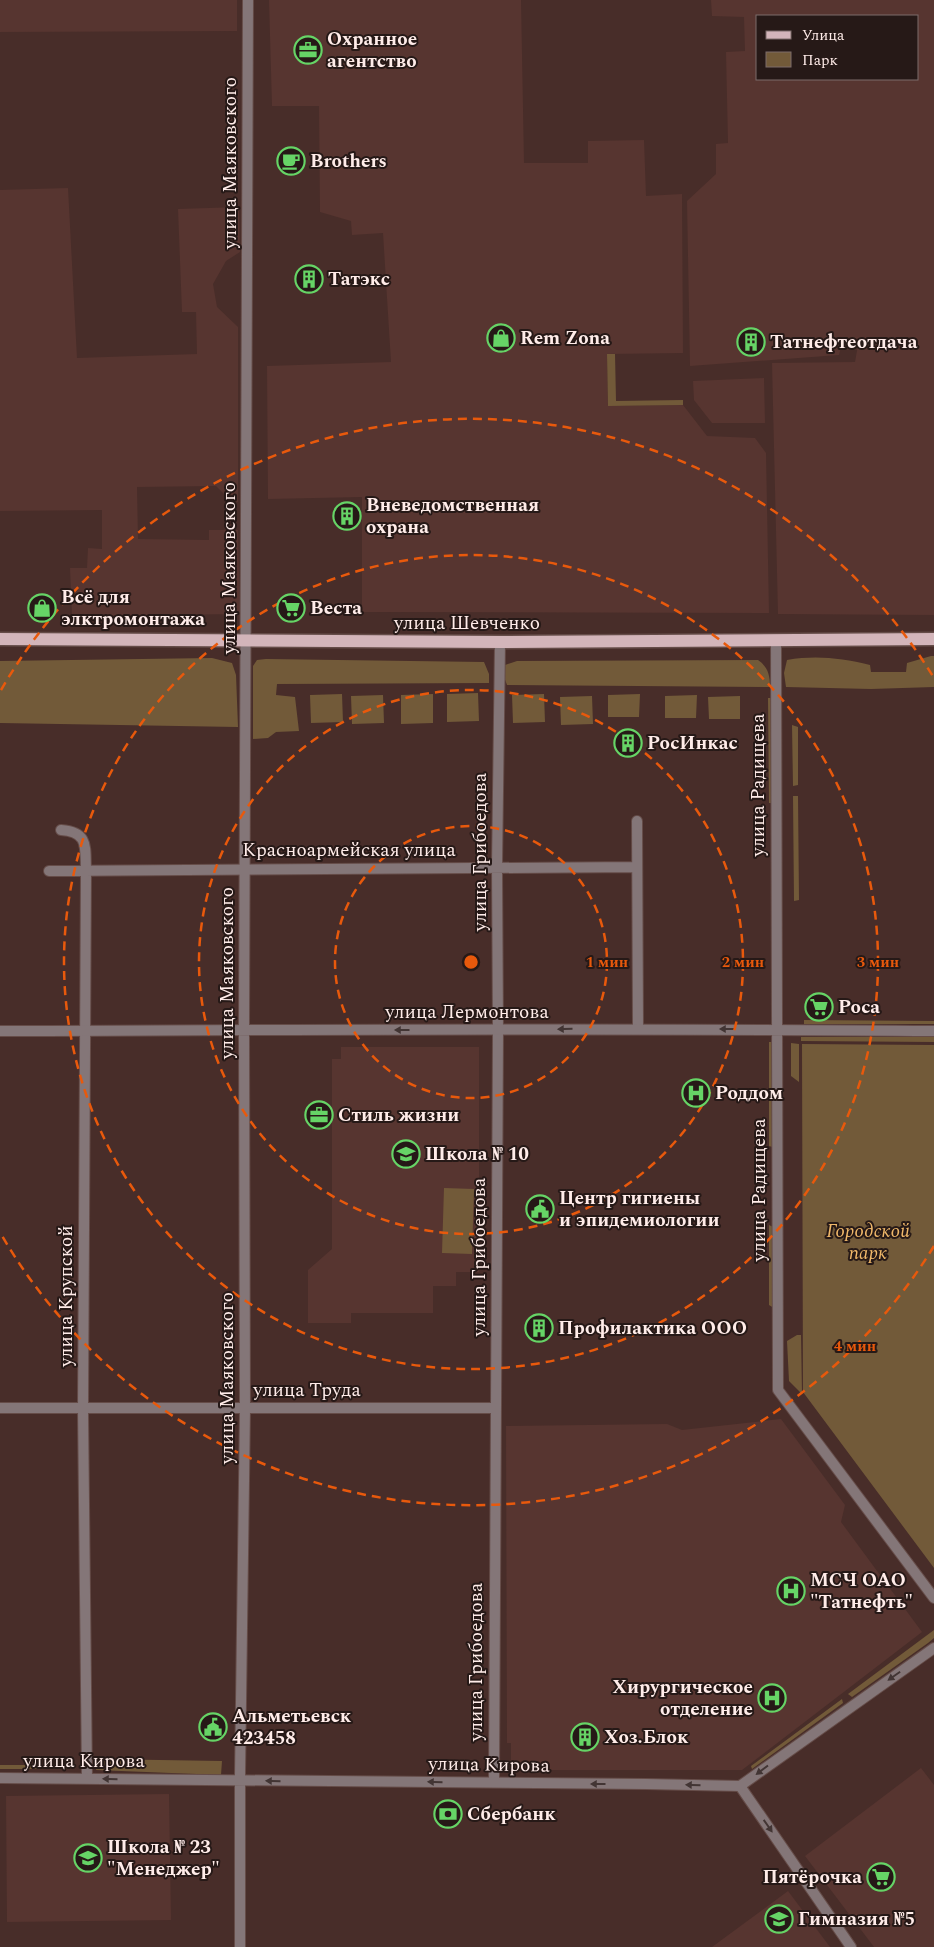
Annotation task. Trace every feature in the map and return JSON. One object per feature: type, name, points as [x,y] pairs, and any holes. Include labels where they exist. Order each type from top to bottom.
[{"type":"main road","name":"улица Шевченко","points":[[0,639],[500,642],[934,639]]},
{"type":"street","name":"улица Маяковского","points":[[240,1947],[240,1780],[245,1408],[244,1030],[248,0]]},
{"type":"street","name":"улица Радищева","points":[[776,640],[778,1390],[934,1598]]},
{"type":"street","name":"улица Грибоедова","points":[[494,1782],[498,1030],[497,868],[500,642]]},
{"type":"street","points":[[636,821],[638,1028]]},
{"type":"street","name":"улица Крупской","points":[[61,830],[79,834],[83,840],[86,870],[83,1410],[87,1778]]},
{"type":"street","name":"Красноармейская улица","points":[[49,870],[637,867]]},
{"type":"street","name":"улица Лермонтова","points":[[0,1031],[638,1028],[934,1031]]},
{"type":"street","name":"улица Труда","points":[[0,1408],[83,1410],[495,1408]]},
{"type":"street","points":[[851,1947],[740,1786],[934,1648]]},
{"type":"street","name":"улица Кирова","points":[[0,1778],[740,1786]]},
{"type":"shaded area","points":[[0,0],[237,0],[237,31],[0,32]]},
{"type":"shaded area","points":[[269,0],[521,0],[524,163],[588,163],[588,141],[644,140],[646,196],[682,194],[683,353],[607,354],[608,406],[683,405],[707,436],[755,438],[766,453],[769,613],[362,612],[362,497],[268,499],[267,366],[391,362],[383,233],[352,235],[351,221],[320,212],[319,106],[272,106]]},
{"type":"shaded area","points":[[711,0],[934,0],[934,615],[778,614],[772,363],[855,362],[858,345],[842,343],[839,355],[690,366],[687,201],[716,174],[716,144],[728,143],[726,52],[745,51],[744,17],[712,16]]},
{"type":"shaded area","points":[[68,188],[77,358],[197,354],[196,312],[182,312],[178,209],[239,207],[240,252],[226,261],[213,284],[217,307],[238,327],[238,502],[232,502],[216,486],[137,487],[138,539],[209,540],[209,530],[238,530],[240,614],[72,616],[70,568],[87,568],[88,548],[102,549],[102,510],[0,511],[0,190]]},
{"type":"shaded area","points":[[764,378],[765,423],[712,423],[694,400],[693,381]]},
{"type":"shaded area","name":"Школа № 10","points":[[341,1047],[479,1047],[479,1272],[456,1272],[456,1286],[433,1286],[433,1313],[351,1313],[351,1323],[308,1323],[308,1270],[332,1249],[332,1059],[341,1059]]},
{"type":"shaded area","points":[[781,1419],[845,1505],[841,1522],[922,1632],[742,1770],[511,1770],[511,1743],[507,1743],[506,1426],[667,1424],[682,1430]]},
{"type":"shaded area","points":[[921,1768],[934,1785],[934,1947],[874,1947],[805,1856]]},
{"type":"shaded area","name":"Школа № 23 \"Менеджер\"","points":[[169,1794],[171,1920],[7,1922],[6,1796]]},
{"type":"shaded area","name":"Гимназия №5","points":[[788,1891],[830,1947],[712,1947]]},
{"type":"green space","points":[[607,354],[615,354],[616,401],[683,400],[683,405],[608,406]]},
{"type":"green space","points":[[934,656],[934,687],[871,689],[786,687],[784,673],[787,660],[828,658],[870,665],[871,672],[906,672],[907,663]]},
{"type":"green space","points":[[212,658],[232,663],[236,675],[238,727],[0,723],[0,661]]},
{"type":"green space","points":[[257,660],[484,662],[489,674],[489,683],[277,684],[276,695],[295,697],[299,731],[276,732],[268,738],[253,739],[253,666]]},
{"type":"green space","points":[[758,660],[768,672],[770,687],[507,685],[503,674],[505,665],[517,661]]},
{"type":"green space","points":[[478,693],[479,721],[447,722],[447,694]]},
{"type":"green space","points":[[342,694],[343,722],[311,723],[310,695]]},
{"type":"green space","points":[[433,694],[433,723],[401,724],[401,695]]},
{"type":"green space","points":[[544,694],[545,722],[513,723],[512,695]]},
{"type":"green space","points":[[640,694],[639,717],[608,717],[608,695]]},
{"type":"green space","points":[[383,695],[384,723],[352,724],[351,696]]},
{"type":"green space","points":[[697,695],[696,718],[665,718],[665,696]]},
{"type":"green space","points":[[592,696],[593,724],[561,725],[560,697]]},
{"type":"green space","points":[[740,696],[740,719],[709,719],[708,697]]},
{"type":"green space","points":[[768,698],[775,698],[776,803],[769,803]]},
{"type":"green space","points":[[792,725],[798,727],[798,785],[793,786]]},
{"type":"green space","points":[[793,796],[798,796],[799,900],[794,901]]},
{"type":"green space","points":[[804,1020],[934,1021],[934,1024],[804,1024]]},
{"type":"green space","points":[[801,1037],[934,1037],[934,1042],[801,1041]]},
{"type":"green space","points":[[769,1042],[776,1042],[776,1148],[769,1146]]},
{"type":"green space","points":[[791,1043],[799,1044],[799,1082],[791,1076]]},
{"type":"green space","name":"Городской парк","points":[[802,1044],[934,1045],[934,1568],[803,1392]]},
{"type":"green space","points":[[444,1188],[474,1189],[472,1254],[442,1253]]},
{"type":"green space","points":[[769,1225],[777,1229],[777,1310],[769,1305]]},
{"type":"green space","points":[[797,1335],[801,1335],[802,1394],[789,1381],[787,1341]]},
{"type":"green space","points":[[934,1630],[934,1638],[928,1643],[852,1697],[848,1694]]},
{"type":"green space","points":[[842,1699],[843,1703],[752,1769],[751,1766]]},
{"type":"green space","points":[[98,1759],[222,1761],[221,1775],[96,1770]]},
{"type":"green space","points":[[0,1765],[67,1765],[67,1769],[0,1769]]},
{"type":"place","name":"Охранное агентство","points":[[308,50]]},
{"type":"place","name":"Brothers","points":[[291,161]]},
{"type":"place","name":"Татэкс","points":[[309,279]]},
{"type":"place","name":"Rem Zona","points":[[501,338]]},
{"type":"place","name":"Татнефтеотдача","points":[[751,342]]},
{"type":"place","name":"Вневедомственная охрана","points":[[347,516]]},
{"type":"place","name":"Всё для элктромонтажа","points":[[42,608]]},
{"type":"place","name":"Веста","points":[[291,608]]},
{"type":"place","name":"РосИнкас","points":[[628,743]]},
{"type":"place","name":"Роса","points":[[819,1007]]},
{"type":"place","name":"Роддом","points":[[696,1093]]},
{"type":"place","name":"Стиль жизни","points":[[319,1115]]},
{"type":"place","name":"Школа № 10","points":[[406,1154]]},
{"type":"place","name":"Центр гигиены и эпидемиологии","points":[[540,1209]]},
{"type":"place","name":"Профилактика ООО","points":[[539,1328]]},
{"type":"place","name":"МСЧ ОАО \"Татнефть\"","points":[[791,1591]]},
{"type":"place","name":"Хирургическое отделение","points":[[772,1698]]},
{"type":"place","name":"Альметьевск 423458","points":[[213,1727]]},
{"type":"place","name":"Хоз.Блок","points":[[585,1737]]},
{"type":"place","name":"Сбербанк","points":[[448,1814]]},
{"type":"place","name":"Школа № 23 \"Менеджер\"","points":[[88,1858]]},
{"type":"place","name":"Пятёрочка","points":[[881,1877]]},
{"type":"place","name":"Гимназия №5","points":[[779,1919]]}]
